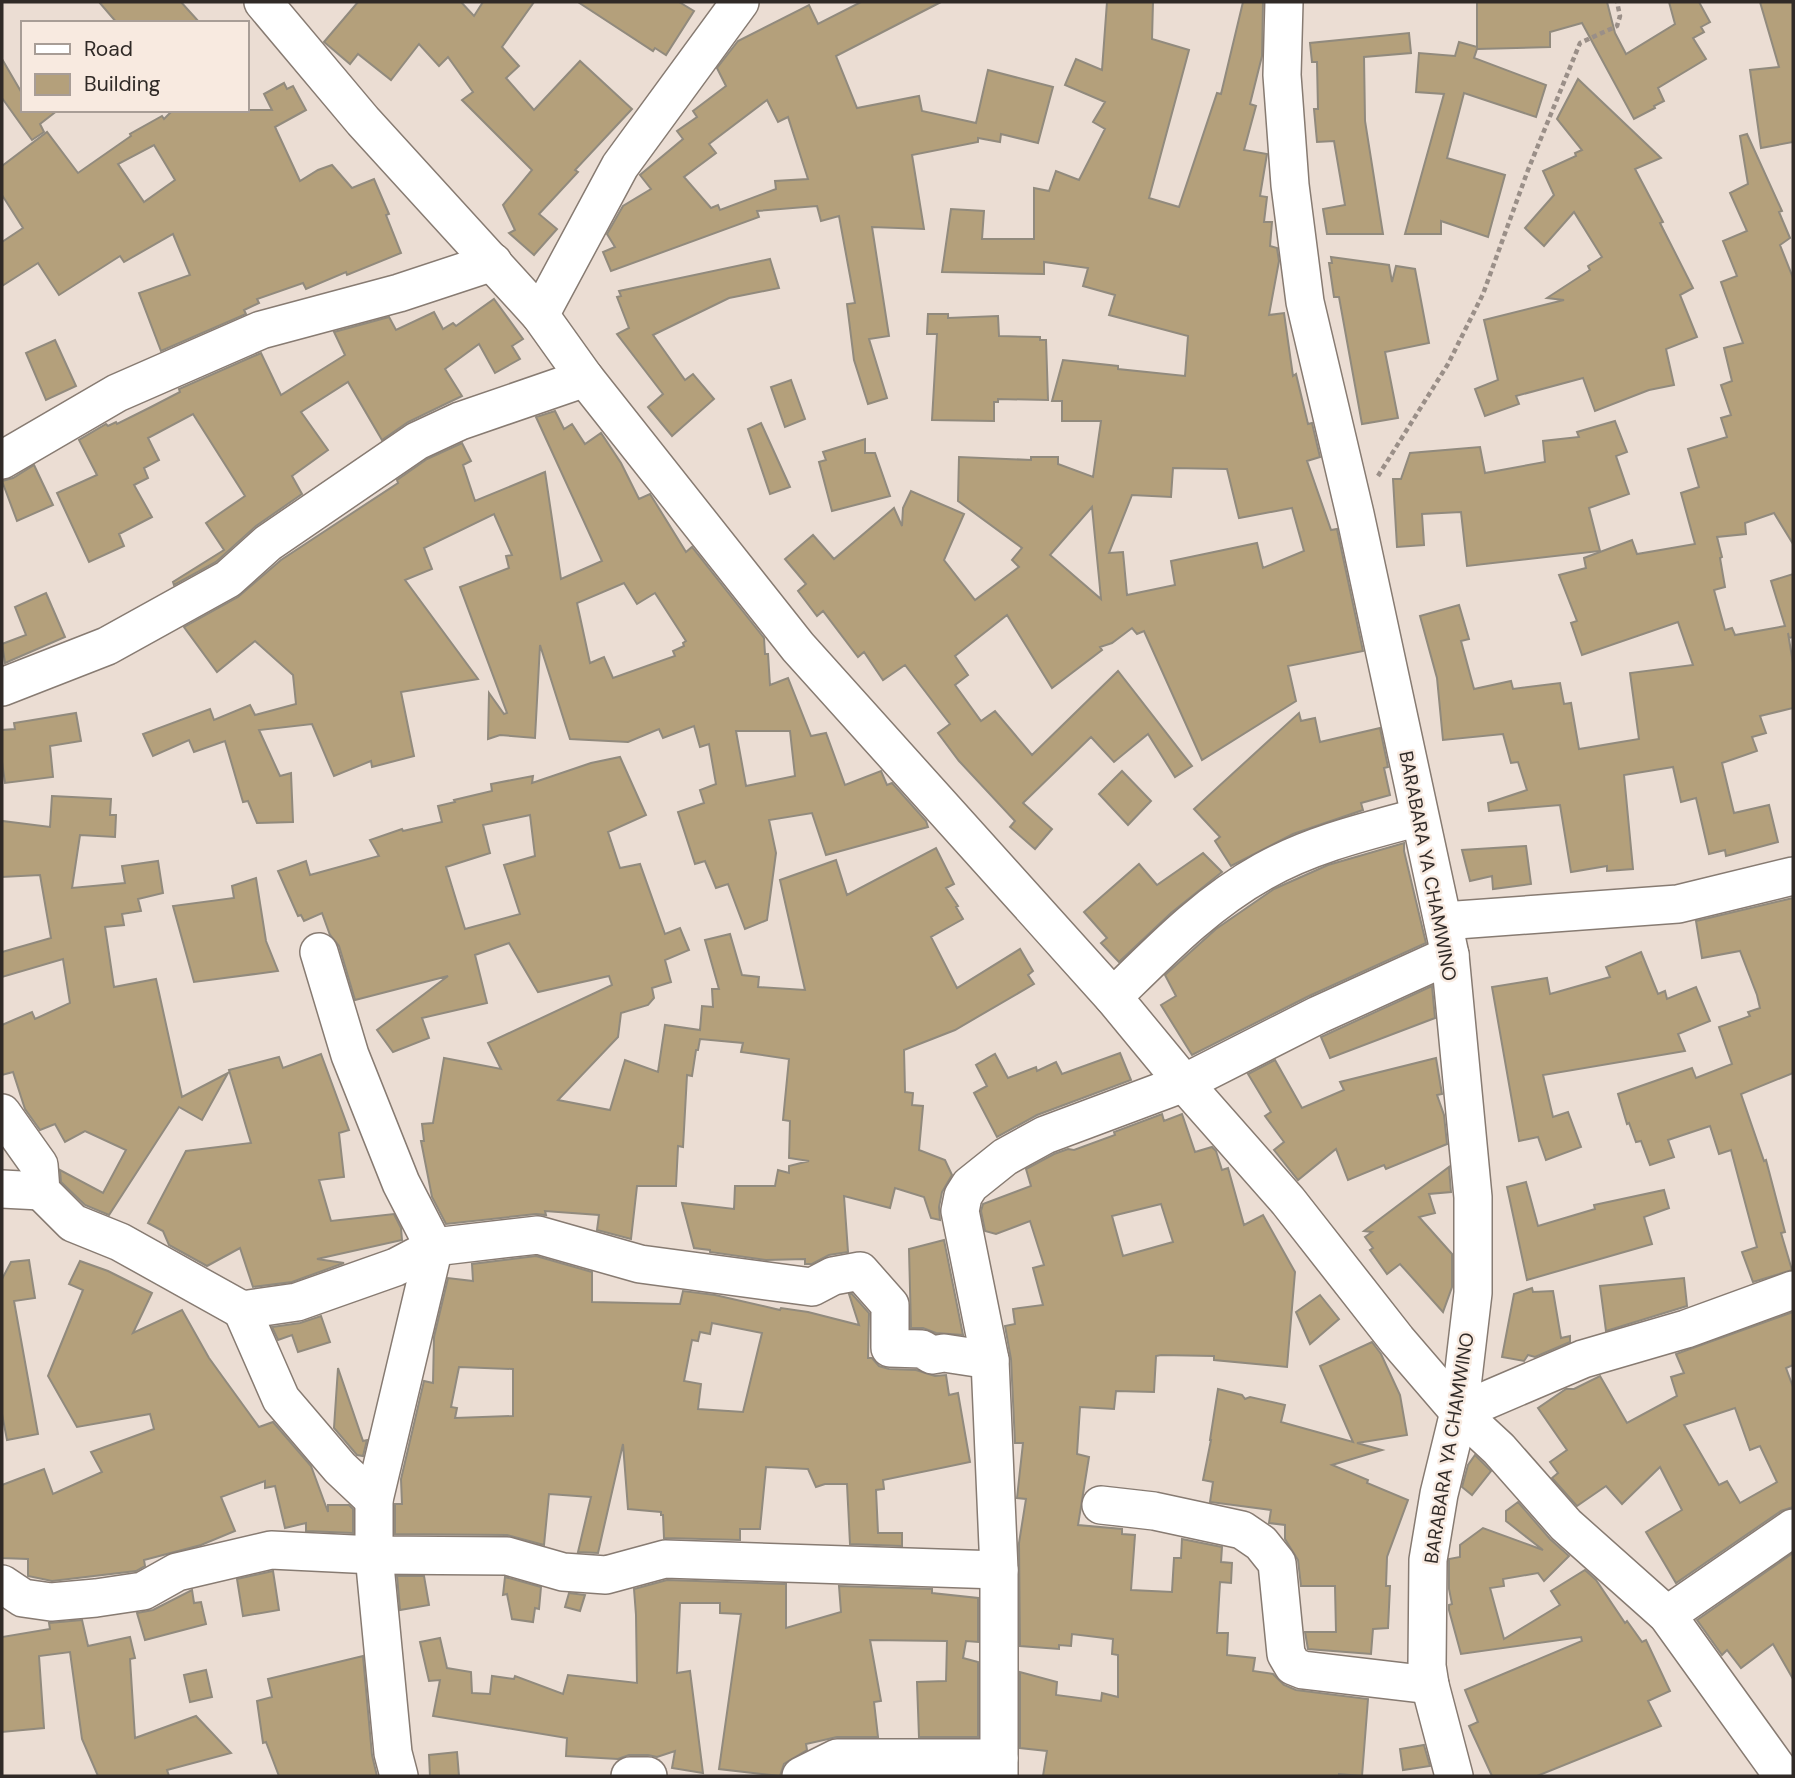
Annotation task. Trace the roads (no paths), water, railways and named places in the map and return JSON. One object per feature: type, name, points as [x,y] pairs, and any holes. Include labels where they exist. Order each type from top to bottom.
[{"type":"street","points":[[263,2],[363,121],[540,315],[585,378],[798,647],[1113,996],[1184,1083],[1288,1201],[1397,1340],[1458,1412],[1499,1449],[1566,1525],[1667,1615],[1783,1776]]},
{"type":"street","points":[[540,315],[620,166],[740,2]]},
{"type":"street","name":"BARABARA YA CHAMWINO","points":[[1284,2],[1282,75],[1290,185],[1305,302],[1355,514],[1446,938],[1473,1197],[1473,1293],[1458,1412],[1439,1494],[1428,1560],[1427,1666],[1454,1776]]},
{"type":"street","points":[[2,460],[117,393],[261,330],[399,293],[493,262]]},
{"type":"street","points":[[2,687],[107,646],[228,579],[268,543],[416,440],[460,421],[585,378]]},
{"type":"street","points":[[1113,996],[1186,926],[1223,897],[1264,871],[1310,849],[1419,817]]},
{"type":"street","points":[[800,1776],[837,1758],[999,1767],[999,1570],[990,1360],[960,1211],[963,1196],[970,1185],[1005,1157],[1045,1135],[1184,1083],[1318,1015],[1446,938],[1678,904],[1793,876]]},
{"type":"street","points":[[318,952],[350,1055],[401,1183],[434,1247],[374,1500],[374,1555],[393,1753],[400,1776]]},
{"type":"street","points":[[2,1113],[39,1165],[41,1191],[73,1223],[120,1242],[242,1310],[281,1399],[340,1468],[374,1500]]},
{"type":"street","points":[[2,1189],[41,1191]]},
{"type":"street","points":[[242,1310],[297,1302],[396,1267],[434,1247],[538,1235],[640,1264],[812,1287],[833,1276],[860,1271],[890,1306],[890,1348],[922,1349],[932,1354],[944,1353],[990,1360]]},
{"type":"street","points":[[1458,1412],[1583,1359],[1686,1329],[1793,1290]]},
{"type":"street","points":[[1101,1505],[1154,1511],[1242,1530],[1261,1543],[1277,1563],[1286,1654],[1293,1667],[1430,1685]]},
{"type":"street","points":[[1667,1615],[1793,1528]]},
{"type":"street","points":[[2,1584],[23,1598],[51,1602],[143,1591],[177,1572],[271,1550],[374,1555],[507,1556],[563,1572],[606,1574],[666,1559],[999,1570]]},
{"type":"street","points":[[630,1776],[648,1776]]}]
